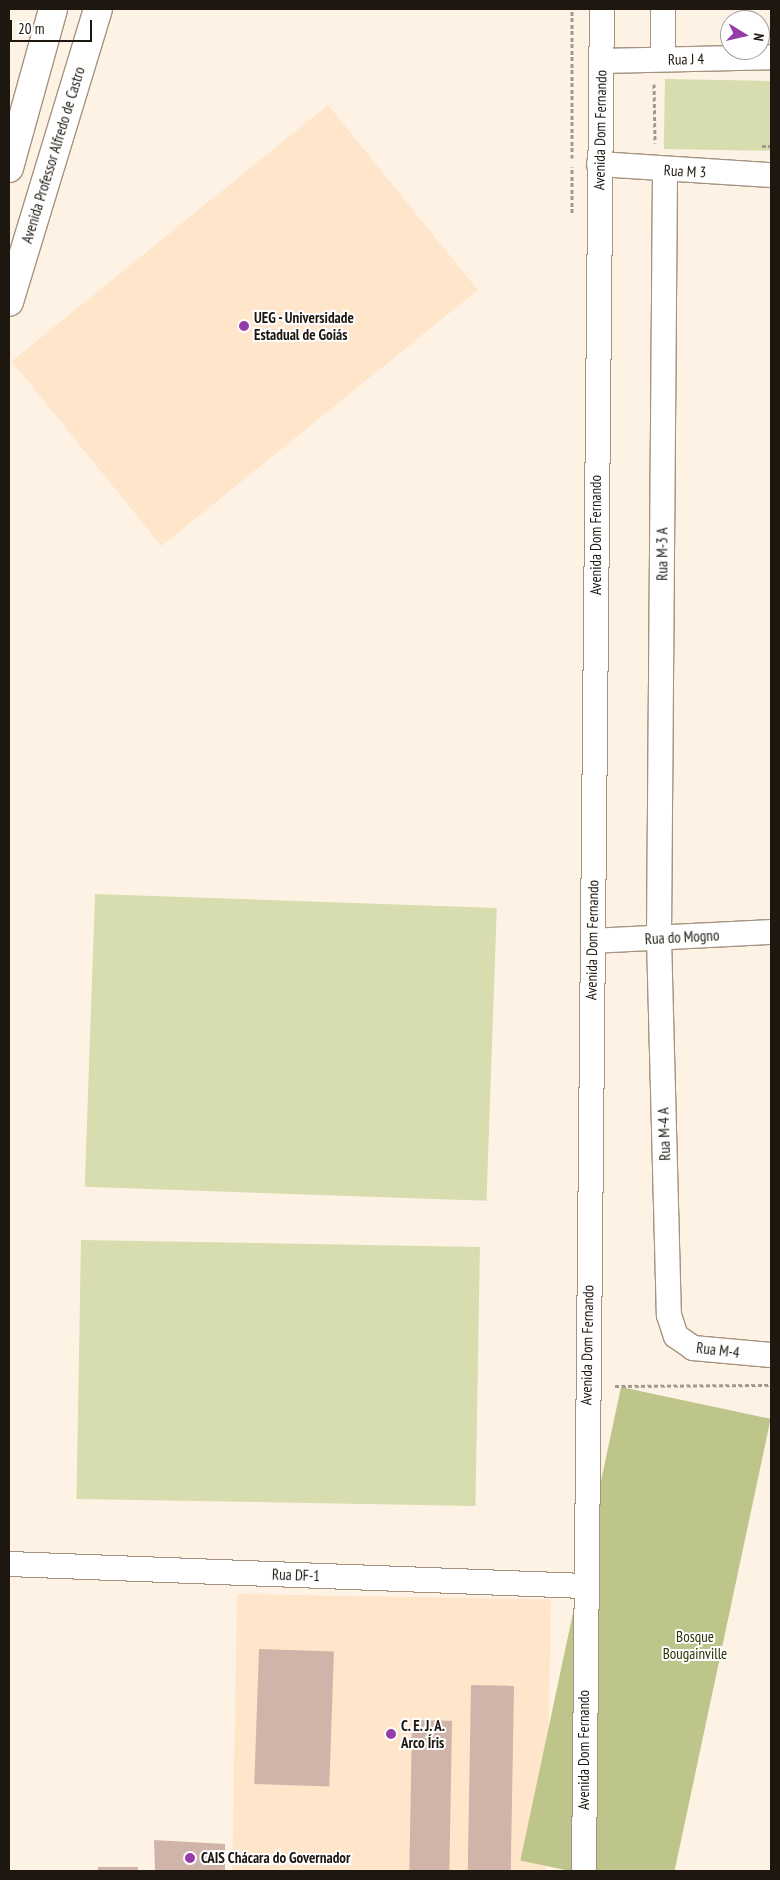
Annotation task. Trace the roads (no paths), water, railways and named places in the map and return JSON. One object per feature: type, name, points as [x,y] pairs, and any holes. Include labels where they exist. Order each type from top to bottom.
[{"type":"main road","points":[[9,168],[53,9]]},
{"type":"main road","name":"Avenida Professor Alfredo de Castro","points":[[9,302],[98,9]]},
{"type":"street","name":"Avenida Dom Fernando","points":[[584,1871],[584,1586],[593,941],[598,164],[602,9]]},
{"type":"street","points":[[658,69],[663,9]]},
{"type":"street","name":"Rua J 4","points":[[601,61],[658,69],[771,57]]},
{"type":"street","name":"Rua M 3","points":[[598,164],[665,171],[771,175]]},
{"type":"street","name":"Rua M-3 A","points":[[659,938],[665,171]]},
{"type":"street","name":"Rua do Mogno","points":[[593,941],[771,932]]},
{"type":"street","name":"Rua M-4 A","points":[[659,938],[672,1329]]},
{"type":"street","name":"Rua M-4","points":[[672,1329],[683,1343],[693,1348],[771,1355]]},
{"type":"street","name":"Rua DF-1","points":[[9,1564],[584,1586]]},
{"type":"place","name":"UEG - Universidade Estadual de Goiás","points":[[244,326]]},
{"type":"place","name":"C. E. J. A. Arco Íris","points":[[391,1734]]},
{"type":"place","name":"CAIS Chácara do Governador","points":[[190,1858]]},
{"type":"park label","name":"Bosque Bougainville","points":[[695,1644]]}]
